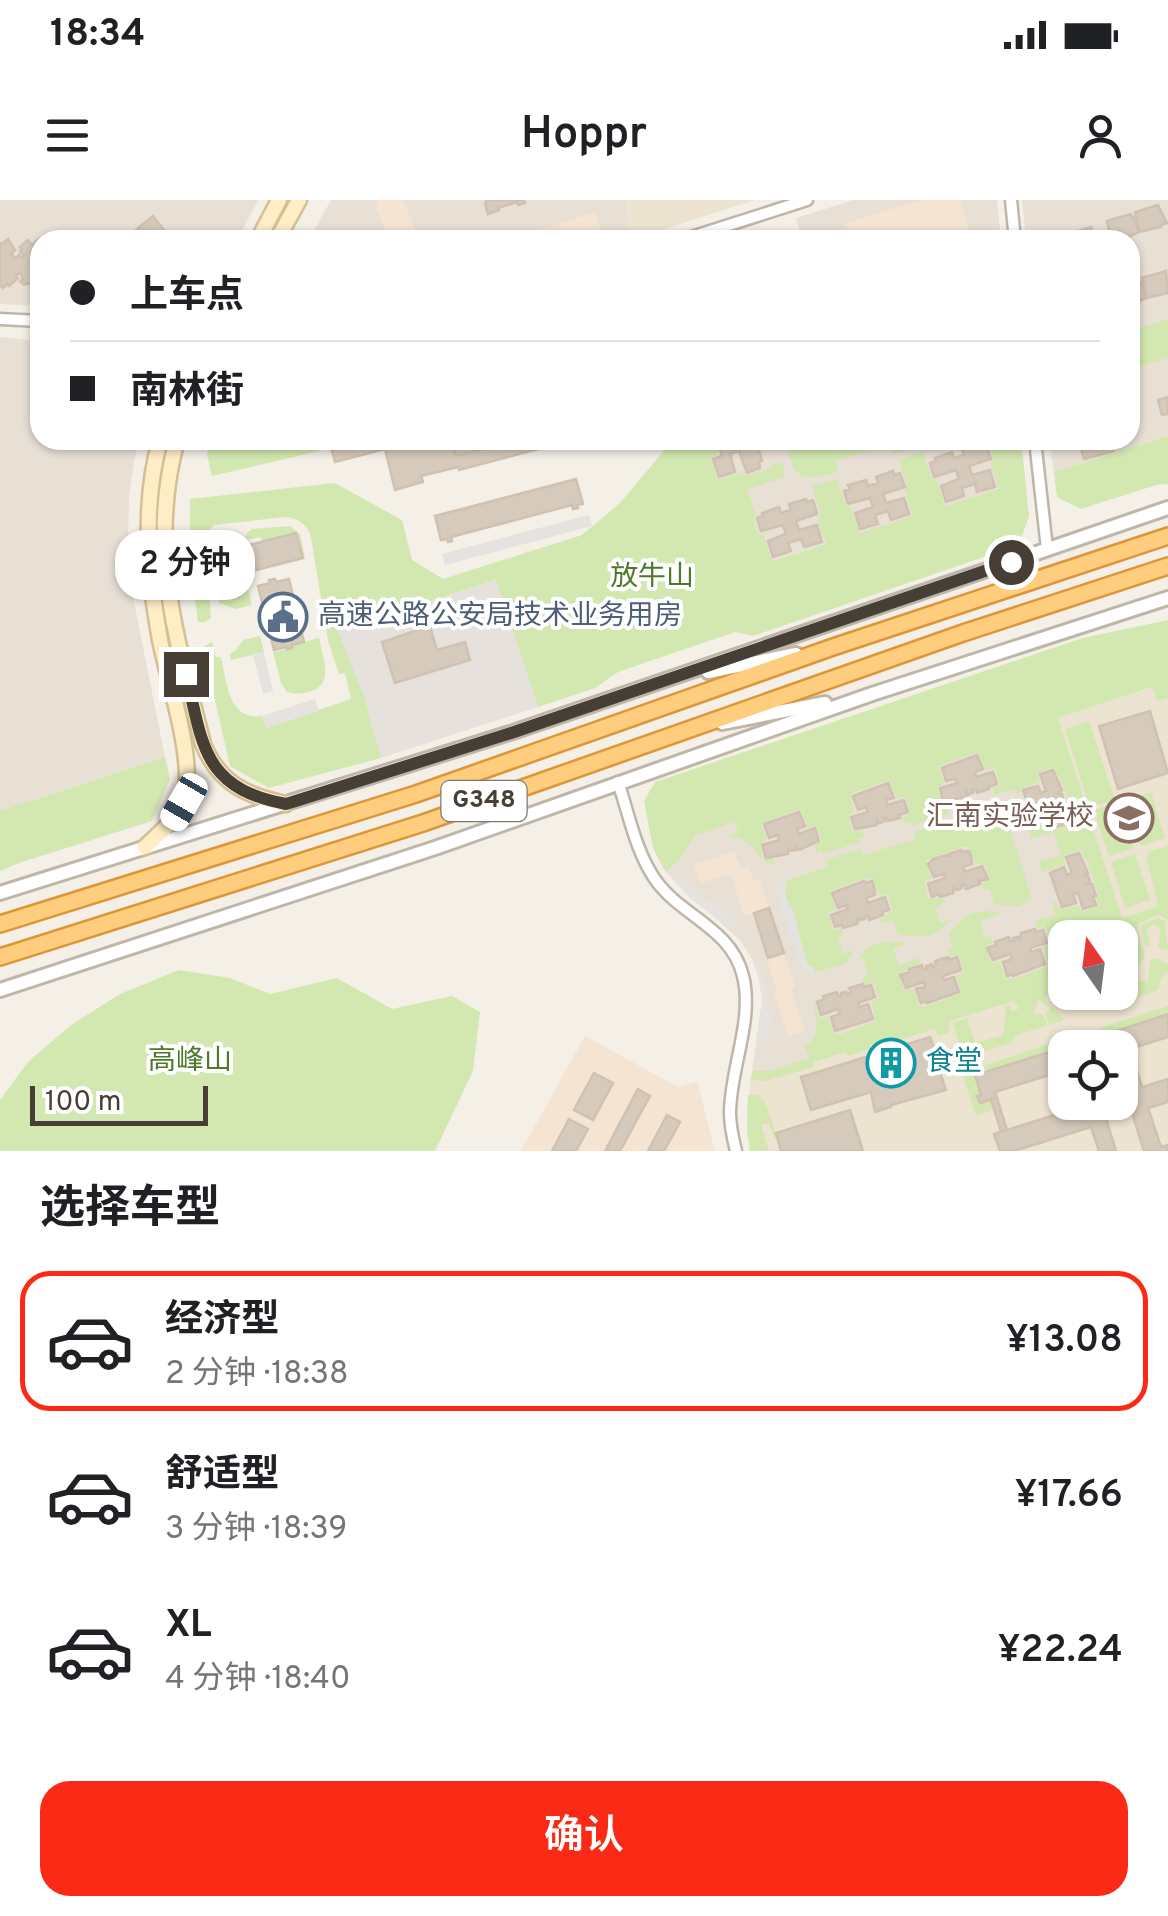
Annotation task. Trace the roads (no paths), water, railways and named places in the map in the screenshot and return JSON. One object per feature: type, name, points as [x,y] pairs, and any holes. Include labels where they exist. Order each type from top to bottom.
[{"type":"highway","name":"G348","points":[[0,924],[416,794],[833,647],[1168,536]]},
{"type":"highway","name":"G348","points":[[0,957],[423,823],[963,633],[1168,566]]},
{"type":"main road","points":[[263,230],[279,200]]},
{"type":"main road","points":[[282,230],[298,200]]},
{"type":"main road","points":[[145,847],[173,820],[184,802],[188,773],[160,641],[149,559],[150,496],[158,450]]},
{"type":"main road","points":[[175,450],[166,498],[164,556],[168,600],[203,744],[210,762],[242,790],[257,799],[286,804]]},
{"type":"street","points":[[713,230],[806,200]]},
{"type":"street","points":[[1011,200],[1014,230]]},
{"type":"street","points":[[0,318],[30,320]]},
{"type":"street","points":[[1037,450],[1047,549]]},
{"type":"street","points":[[0,894],[514,732],[1168,508]]},
{"type":"street","points":[[0,990],[435,848],[872,694],[1168,598]]},
{"type":"street","points":[[656,683],[833,647]]},
{"type":"street","points":[[680,731],[872,694]]},
{"type":"street","points":[[618,782],[650,871],[672,899],[722,937],[744,977],[744,1014],[730,1112],[736,1151]]},
{"type":"place","name":"高速公路公安局技术业务用房","points":[[283,617]]},
{"type":"place","name":"汇南实验学校","points":[[1129,818]]},
{"type":"place","name":"食堂","points":[[891,1063]]},
{"type":"park label","name":"放牛山","points":[[652,578]]},
{"type":"park label","name":"高峰山","points":[[190,1062]]}]
